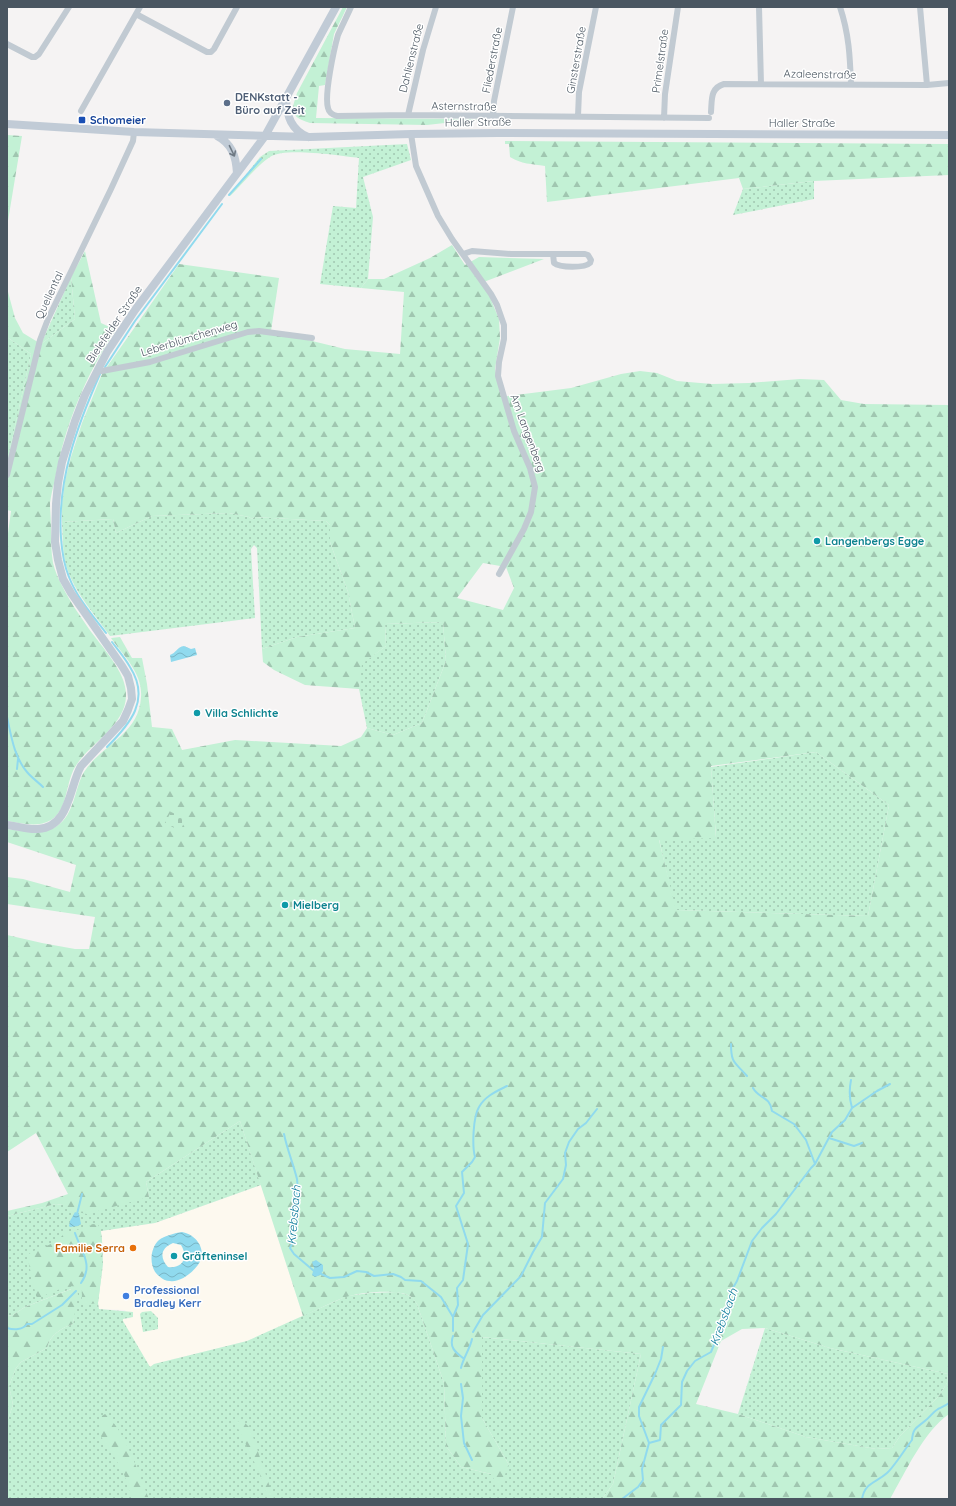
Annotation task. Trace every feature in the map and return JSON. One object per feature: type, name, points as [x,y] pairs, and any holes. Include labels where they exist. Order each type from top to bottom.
[{"type":"main road","name":"Bielefelder Straße","points":[[7,825],[38,829],[55,823],[62,816],[67,806],[76,775],[81,766],[88,756],[123,721],[132,699],[128,676],[79,606],[63,578],[58,560],[55,542],[58,483],[62,462],[75,421],[97,370],[107,352],[135,310],[265,136],[336,7]]},
{"type":"main road","points":[[286,99],[287,112],[292,125],[303,135],[310,138]]},
{"type":"main road","name":"Haller Straße","points":[[7,124],[134,132],[310,138],[498,132],[949,135]]},
{"type":"main road","points":[[217,135],[225,140],[233,150],[236,159],[237,173]]},
{"type":"street","points":[[7,44],[32,57],[35,57],[39,54],[69,7]]},
{"type":"street","points":[[81,111],[140,7]]},
{"type":"street","points":[[136,14],[207,52],[211,52],[237,7]]},
{"type":"street","name":"Asternstraße","points":[[351,7],[338,35],[331,64],[328,85],[328,108],[333,115],[493,117],[578,116],[664,118],[710,115]]},
{"type":"street","name":"Dahlienstraße","points":[[408,115],[423,50],[436,7]]},
{"type":"street","name":"Fliederstraße","points":[[493,117],[494,101],[513,7]]},
{"type":"street","name":"Ginsterstraße","points":[[578,116],[579,92],[596,7]]},
{"type":"street","name":"Primelstraße","points":[[664,118],[665,94],[678,7]]},
{"type":"street","points":[[759,7],[760,84]]},
{"type":"street","points":[[840,7],[847,30],[850,49],[851,84]]},
{"type":"street","points":[[920,7],[926,85]]},
{"type":"street","name":"Azaleenstraße","points":[[710,115],[715,88],[718,85],[724,84],[926,85],[949,83]]},
{"type":"street","name":"Quellental","points":[[7,475],[40,340],[60,293],[112,189],[133,141],[134,132]]},
{"type":"street","name":"Am Langenberg","points":[[411,134],[416,166],[420,178],[444,228],[491,294],[501,316],[504,332],[498,376],[514,431],[530,468],[535,487],[534,498],[528,517],[500,574]]},
{"type":"street","points":[[463,254],[472,251],[511,254],[553,254],[588,254],[591,260],[590,263],[585,266],[560,266],[554,263],[553,254]]},
{"type":"street","name":"Leberblümchenweg","points":[[97,370],[102,371],[150,362],[248,332],[264,332],[312,338]]},
{"type":"shaded area","points":[[261,1185],[303,1316],[247,1341],[154,1364],[150,1368],[123,1322],[123,1319],[131,1318],[125,1310],[99,1309],[98,1303],[103,1264],[101,1231],[155,1223]]},
{"type":"green space","points":[[343,7],[347,7],[334,34],[325,85],[319,86],[316,118],[480,119],[427,125],[310,123],[298,118],[293,112],[297,93]]},
{"type":"green space","points":[[7,135],[22,136],[7,227]]},
{"type":"green space","points":[[505,141],[949,144],[949,175],[814,181],[743,189],[739,178],[547,202],[545,166],[522,162],[510,157],[509,144],[505,144]]},
{"type":"green space","points":[[407,144],[411,160],[363,177],[373,217],[368,279],[361,288],[320,284],[333,206],[356,208],[359,158],[300,152],[277,154],[270,157],[260,165],[229,196],[260,157],[269,151]]},
{"type":"green space","points":[[814,181],[814,199],[733,215],[743,189]]},
{"type":"green space","points":[[452,245],[465,265],[479,257],[544,259],[481,283],[489,295],[499,319],[500,338],[495,369],[501,397],[571,388],[621,374],[640,371],[657,373],[677,381],[712,384],[800,379],[824,380],[841,400],[864,404],[949,405],[949,1414],[940,1421],[923,1442],[890,1499],[602,1499],[613,1484],[641,1354],[482,1337],[482,1418],[509,1465],[499,1488],[491,1474],[461,1467],[446,1446],[444,1383],[417,1304],[412,1298],[408,1295],[395,1292],[377,1292],[352,1295],[303,1316],[240,1121],[146,1182],[149,1197],[87,1214],[68,1210],[63,1205],[56,1204],[7,1216],[7,1211],[42,1203],[68,1194],[36,1133],[7,1152],[7,935],[75,949],[89,949],[95,917],[7,904],[7,877],[23,879],[70,892],[76,865],[7,842],[7,829],[46,831],[52,829],[63,821],[71,808],[84,772],[100,754],[127,730],[134,721],[139,710],[141,697],[139,681],[132,666],[111,638],[120,637],[132,658],[142,658],[147,684],[152,727],[172,729],[182,750],[235,740],[341,746],[361,737],[367,728],[393,735],[422,723],[446,661],[443,622],[385,624],[386,646],[362,664],[359,689],[305,685],[274,670],[263,662],[262,649],[297,637],[355,628],[348,592],[330,542],[330,525],[326,521],[254,517],[252,519],[229,513],[152,516],[116,533],[113,519],[62,522],[62,505],[65,481],[71,457],[82,423],[102,374],[179,264],[279,278],[271,331],[345,349],[400,354],[404,292],[361,288],[368,279],[384,279],[430,258]],"holes":[[[483,563],[506,567],[514,588],[503,610],[457,598]],[[816,752],[889,805],[868,916],[676,910],[659,840],[716,838],[711,766]],[[765,1328],[830,1348],[948,1374],[947,1383],[939,1396],[900,1436],[892,1448],[876,1449],[806,1437],[738,1414],[696,1404],[721,1341],[742,1329]]]},
{"type":"green space","points":[[85,251],[101,323],[116,330],[86,383],[70,421],[64,440],[50,503],[52,554],[53,563],[62,586],[74,607],[112,660],[122,677],[126,694],[125,705],[115,724],[77,764],[70,778],[64,802],[57,815],[51,820],[41,824],[24,824],[7,821],[7,541],[11,511],[7,510],[7,462],[31,354],[7,337],[7,288],[15,318],[23,333],[41,344],[75,319],[71,277]]},
{"type":"green space","points":[[71,277],[75,319],[41,344]]},
{"type":"green space","points":[[7,337],[31,354],[7,462]]},
{"type":"green space","points":[[229,513],[252,519],[254,517],[326,521],[330,525],[330,542],[348,592],[355,628],[297,637],[262,649],[257,548],[254,545],[251,549],[255,618],[110,636],[81,596],[68,571],[63,546],[62,522],[113,519],[116,533],[152,516]]},
{"type":"green space","points":[[443,622],[446,661],[422,723],[393,735],[367,728],[359,689],[361,664],[386,646],[385,624]]},
{"type":"green space","points":[[816,752],[889,805],[868,916],[675,910],[659,839],[716,837],[711,767]]},
{"type":"green space","points":[[171,812],[186,819],[180,831],[165,823]]},
{"type":"green space","points":[[240,1121],[261,1185],[155,1223],[101,1231],[103,1264],[98,1303],[99,1309],[133,1312],[133,1317],[123,1319],[123,1321],[150,1367],[154,1364],[247,1341],[347,1296],[397,1292],[408,1295],[413,1298],[417,1304],[444,1383],[446,1446],[461,1467],[491,1474],[509,1465],[482,1418],[481,1337],[641,1354],[613,1484],[602,1499],[7,1499],[7,1422],[13,1405],[9,1386],[16,1368],[21,1362],[47,1348],[48,1343],[53,1336],[64,1328],[73,1324],[74,1317],[71,1289],[25,1307],[13,1315],[7,1316],[7,1216],[56,1204],[63,1205],[149,1197],[146,1182]]},
{"type":"green space","points":[[93,1224],[98,1225],[101,1231],[102,1240],[102,1263],[98,1303],[82,1305],[81,1290],[78,1287],[73,1286],[38,1298],[36,1296],[28,1260],[29,1254],[53,1243],[65,1232],[77,1230]]},
{"type":"green space","points":[[74,1288],[78,1294],[73,1324],[64,1328],[53,1336],[48,1343],[47,1348],[21,1362],[16,1368],[9,1386],[13,1405],[7,1422],[7,1316],[13,1315],[25,1307]]},
{"type":"green space","points":[[151,1311],[158,1318],[158,1329],[143,1332],[140,1314],[142,1312]]},
{"type":"green space","points":[[765,1328],[830,1348],[948,1374],[947,1383],[939,1396],[900,1436],[892,1448],[876,1449],[806,1437],[738,1414]]},
{"type":"green space","points":[[105,1414],[119,1430],[125,1441],[149,1499],[132,1499],[124,1474],[99,1432],[102,1416]]},
{"type":"green space","points":[[237,1421],[245,1423],[250,1428],[274,1499],[268,1499],[259,1472],[236,1424]]},
{"type":"water","points":[[184,646],[191,649],[195,648],[197,655],[171,662],[170,655]]},
{"type":"water","points":[[75,1212],[79,1214],[81,1224],[70,1227],[70,1221]]},
{"type":"water","points":[[182,1232],[191,1235],[198,1241],[202,1254],[201,1259],[193,1271],[184,1278],[174,1281],[164,1280],[153,1269],[153,1248],[159,1240]],"holes":[[[173,1243],[181,1245],[184,1254],[183,1262],[177,1266],[168,1267],[162,1256],[164,1250]]]},
{"type":"water","points":[[316,1260],[323,1265],[323,1271],[320,1275],[315,1277],[312,1275],[314,1268],[312,1262]]},
{"type":"waterway","points":[[229,195],[261,159]]},
{"type":"waterway","points":[[105,367],[135,321],[222,204]]},
{"type":"waterway","points":[[100,374],[76,433],[70,454],[62,495],[61,538],[67,572],[72,585],[106,633]]},
{"type":"waterway","points":[[107,747],[130,720],[138,701],[136,679],[124,657],[112,642]]},
{"type":"waterway","points":[[7,717],[19,760],[27,772],[43,787]]},
{"type":"waterway","points":[[17,769],[18,759]]},
{"type":"waterway","name":"Krebsbach","points":[[731,1044],[734,1062],[747,1076]]},
{"type":"waterway","name":"Krebsbach","points":[[851,1080],[850,1101],[852,1108]]},
{"type":"waterway","name":"Krebsbach","points":[[649,1443],[660,1440],[661,1425],[681,1405],[682,1382],[687,1371],[695,1361],[711,1352],[722,1325],[730,1293],[737,1281],[752,1241],[776,1214],[815,1164],[832,1132],[845,1120],[852,1108],[890,1084]]},
{"type":"waterway","name":"Krebsbach","points":[[453,1317],[458,1305],[457,1288],[463,1280],[468,1244],[456,1206],[464,1193],[462,1172],[475,1157],[475,1117],[479,1107],[488,1097],[507,1086]]},
{"type":"waterway","name":"Krebsbach","points":[[753,1088],[755,1092],[767,1100],[772,1111],[794,1124],[806,1140],[815,1164]]},
{"type":"waterway","name":"Krebsbach","points":[[473,1332],[483,1315],[521,1276],[542,1237],[545,1203],[563,1179],[566,1165],[565,1153],[569,1142],[578,1129],[586,1123],[597,1109]]},
{"type":"waterway","name":"Krebsbach","points":[[284,1134],[297,1179],[293,1242],[290,1248],[294,1254],[314,1271]]},
{"type":"waterway","name":"Krebsbach","points":[[829,1138],[854,1146],[862,1143]]},
{"type":"waterway","points":[[77,1214],[82,1194]]},
{"type":"waterway","points":[[75,1233],[86,1264],[85,1276],[81,1283]]},
{"type":"waterway","name":"Krebsbach","points":[[319,1273],[330,1278],[344,1277],[357,1271],[366,1272],[374,1276],[393,1274],[405,1280],[421,1281],[441,1297],[453,1317],[453,1331]]},
{"type":"waterway","points":[[7,1328],[18,1329],[27,1324],[32,1324],[62,1305],[76,1291]]},
{"type":"waterway","name":"Krebsbach","points":[[453,1336],[452,1346],[463,1358]]},
{"type":"waterway","name":"Krebsbach","points":[[461,1368],[472,1339]]},
{"type":"waterway","name":"Krebsbach","points":[[622,1499],[638,1487],[643,1480],[642,1469],[649,1443],[639,1416],[639,1407],[655,1374],[661,1359],[663,1347]]},
{"type":"waterway","name":"Krebsbach","points":[[461,1384],[463,1398],[461,1416],[464,1443],[472,1460]]},
{"type":"waterway","name":"Krebsbach","points":[[862,1499],[863,1493],[868,1486],[890,1470],[912,1440],[913,1433],[916,1428],[936,1410],[949,1403]]},
{"type":"place","name":"DENKstatt - Büro auf Zeit","points":[[227,103]]},
{"type":"place","name":"Schomeier","points":[[82,120]]},
{"type":"place","name":"Langenbergs Egge","points":[[817,541]]},
{"type":"place","name":"Villa Schlichte","points":[[197,713]]},
{"type":"place","name":"Mielberg","points":[[285,905]]},
{"type":"place","name":"Familie Serra","points":[[133,1248]]},
{"type":"place","name":"Gräfteninsel","points":[[174,1256]]},
{"type":"place","name":"Professional Bradley Kerr","points":[[126,1296]]}]
